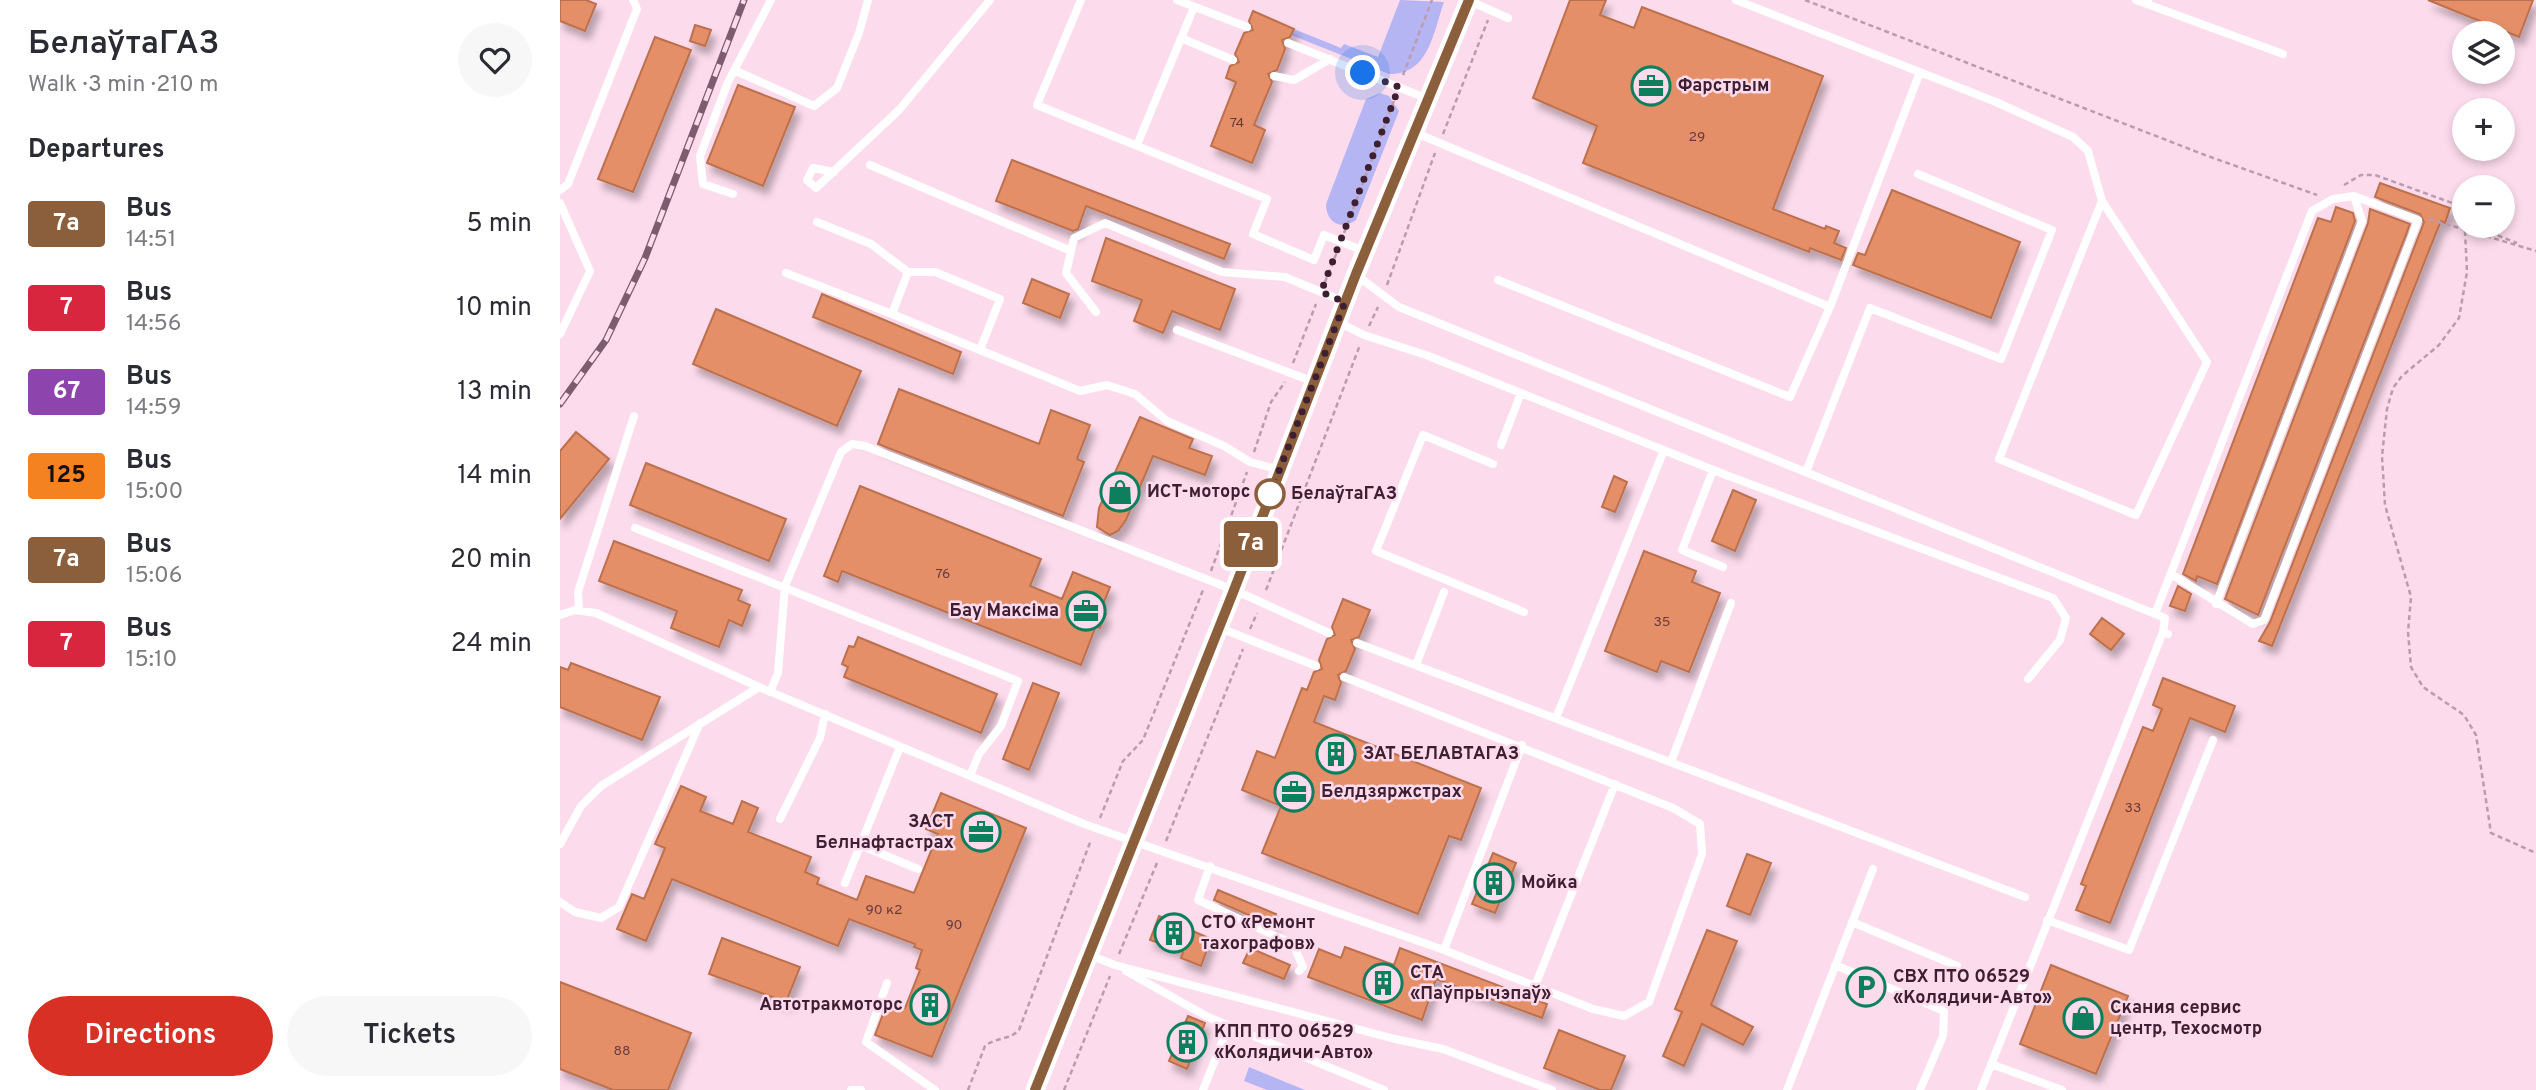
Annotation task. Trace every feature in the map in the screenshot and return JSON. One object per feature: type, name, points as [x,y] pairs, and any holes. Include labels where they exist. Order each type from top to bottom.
[{"type":"street","points":[[1035,1090],[1220,628],[1356,274],[1469,0]]},
{"type":"lane","points":[[560,190],[568,184],[637,9],[634,0]]},
{"type":"lane","points":[[733,194],[703,184],[700,156],[734,70],[771,0]]},
{"type":"lane","points":[[734,70],[814,106],[837,88],[859,33],[868,0]]},
{"type":"lane","points":[[834,172],[899,110],[990,0]]},
{"type":"lane","points":[[1081,0],[1037,105],[1267,199],[1253,234],[1314,260],[1324,235],[1366,252]]},
{"type":"lane","points":[[1177,0],[1247,27]]},
{"type":"lane","points":[[1469,0],[1508,18]]},
{"type":"lane","points":[[1736,0],[1996,102],[2073,137],[2088,151],[2102,201],[2207,362],[2136,515],[1999,459],[2102,201]]},
{"type":"lane","points":[[2136,0],[2148,2],[2283,54]]},
{"type":"lane","points":[[1137,145],[1194,6]]},
{"type":"lane","points":[[1181,38],[1233,60]]},
{"type":"lane","points":[[1288,43],[1430,100]]},
{"type":"lane","points":[[1274,76],[1294,80],[1330,59]]},
{"type":"lane","points":[[1498,280],[1790,397],[1830,307],[1920,72]]},
{"type":"lane","points":[[1416,133],[1830,307]]},
{"type":"lane","points":[[870,165],[1071,251]]},
{"type":"lane","points":[[1806,472],[1870,308],[2001,359],[2052,230],[1918,174]]},
{"type":"lane","points":[[2155,614],[2312,211],[2333,199],[2354,196],[2418,220],[2264,620],[2253,624],[2216,604],[2171,574]]},
{"type":"lane","points":[[2216,604],[2362,221],[2354,196]]},
{"type":"lane","points":[[560,203],[590,271],[560,334]]},
{"type":"lane","points":[[817,222],[871,244],[908,272],[935,272],[1000,299],[980,350]]},
{"type":"lane","points":[[1096,313],[1066,273],[1074,238],[1105,223],[1222,272],[1285,277],[1345,302]]},
{"type":"lane","points":[[892,314],[908,272]]},
{"type":"lane","points":[[786,273],[1080,391],[1107,385],[1135,394],[1167,421],[1224,446],[1250,462],[1280,470]]},
{"type":"lane","points":[[1356,274],[1399,307],[2165,618],[2165,633],[1981,1090]]},
{"type":"lane","points":[[1338,322],[1364,335],[1426,355],[1713,470],[2053,598],[2066,618],[2060,640],[2028,679]]},
{"type":"lane","points":[[1177,330],[1314,382]]},
{"type":"lane","points":[[1501,445],[1521,393]]},
{"type":"lane","points":[[579,610],[578,592],[634,416]]},
{"type":"lane","points":[[1493,464],[1423,435],[1376,551],[1524,611]]},
{"type":"lane","points":[[770,692],[778,673],[785,586],[841,452],[852,444],[865,446],[1234,590],[1329,633]]},
{"type":"lane","points":[[1556,718],[1664,450]]},
{"type":"lane","points":[[1713,470],[1682,550],[1723,567]]},
{"type":"lane","points":[[635,528],[1018,681],[1001,726],[979,754],[970,776]]},
{"type":"lane","points":[[1416,665],[1444,592]]},
{"type":"lane","points":[[1671,762],[1731,603]]},
{"type":"lane","points":[[560,615],[579,610],[596,613],[770,692],[1096,828],[1444,950],[1593,1009],[1624,1016],[1649,1002],[1702,854],[1700,824],[1673,808],[1522,745],[1344,677]]},
{"type":"lane","points":[[1220,628],[1316,666]]},
{"type":"lane","points":[[1357,643],[2025,897]]},
{"type":"lane","points":[[560,844],[581,806],[601,786],[760,687]]},
{"type":"lane","points":[[780,819],[820,738],[825,714]]},
{"type":"lane","points":[[560,902],[575,912],[601,918],[619,907],[700,723]]},
{"type":"lane","points":[[2048,920],[2129,950],[2213,740]]},
{"type":"lane","points":[[1444,950],[1522,745]]},
{"type":"lane","points":[[845,883],[900,747]]},
{"type":"lane","points":[[1535,986],[1615,784]]},
{"type":"lane","points":[[860,845],[918,869]]},
{"type":"lane","points":[[1210,866],[1198,900],[1293,944],[1303,967],[1299,971]]},
{"type":"lane","points":[[1787,1090],[1873,869]]},
{"type":"lane","points":[[1852,922],[1957,966]]},
{"type":"lane","points":[[1089,955],[1115,965],[1395,1039],[1443,1049],[1552,1090]]},
{"type":"lane","points":[[1115,965],[1208,1017],[1384,1090]]},
{"type":"lane","points":[[1835,965],[1944,1011],[1943,1036],[1920,1090]]},
{"type":"lane","points":[[887,984],[866,1042],[935,1090]]},
{"type":"lane","points":[[1203,1090],[1229,1025]]},
{"type":"lane","points":[[1991,1064],[2062,1090]]},
{"type":"lane","points":[[851,1090],[861,1090]]},
{"type":"path","points":[[968,1090],[985,1046],[991,1041],[1013,1037],[1019,1030],[1123,761],[1143,740],[1207,580],[1271,402],[1289,373],[1432,0]]},
{"type":"path","points":[[1805,0],[2205,155],[2323,197]]},
{"type":"path","points":[[1064,1090],[1262,603],[1492,11]]},
{"type":"path","points":[[2342,186],[2361,175],[2375,175],[2452,203]]},
{"type":"path","points":[[2418,220],[2434,220],[2452,226]]},
{"type":"path","points":[[2465,238],[2467,272],[2459,318],[2439,345],[2402,376],[2393,388],[2387,409],[2382,456],[2385,505],[2411,597],[2408,632],[2412,667],[2423,687],[2464,715],[2476,735],[2491,833],[2536,853]]},
{"type":"path","points":[[2490,238],[2536,251]]},
{"type":"path","points":[[2503,238],[2536,251]]},
{"type":"shaded area","points":[[1400,0],[1444,2],[1432,39],[1421,60],[1413,68],[1402,72],[1389,74],[1291,35],[1294,29],[1341,48],[1344,44],[1378,57]]},
{"type":"shaded area","points":[[1380,93],[1389,96],[1399,111],[1356,220],[1339,225],[1328,216],[1326,204],[1366,99]]},
{"type":"shaded area","points":[[1249,1067],[1305,1090],[1267,1090],[1244,1081]]},
{"type":"building","points":[[560,0],[586,0],[596,4],[585,31],[560,21]]},
{"type":"building","points":[[1570,0],[1606,0],[1600,15],[1634,28],[1642,7],[1823,76],[1773,209],[1825,229],[1826,226],[1839,231],[1834,243],[1846,248],[1841,260],[1810,248],[1809,252],[1583,163],[1597,126],[1533,98]]},
{"type":"building","points":[[2428,0],[2533,0],[2519,37],[2515,35],[2515,21],[2480,21]]},
{"type":"building","points":[[1253,11],[1294,29],[1290,37],[1282,40],[1285,49],[1277,70],[1268,74],[1272,82],[1254,125],[1265,130],[1252,163],[1211,146],[1236,82],[1226,78],[1230,66],[1239,62],[1235,54],[1244,33],[1253,30],[1249,21]]},
{"type":"building","points":[[695,25],[711,30],[705,46],[690,41]]},
{"type":"building","points":[[655,37],[691,50],[633,192],[598,179]]},
{"type":"building","points":[[738,85],[795,107],[763,186],[707,163]]},
{"type":"building","points":[[1012,160],[1230,244],[1224,259],[1086,206],[1078,229],[1073,231],[996,201]]},
{"type":"building","points":[[2380,183],[2450,208],[2445,223],[2441,221],[2436,233],[2272,646],[2259,641],[2270,622],[2424,222],[2420,214],[2375,197]]},
{"type":"building","points":[[1892,190],[2020,242],[1991,318],[1853,265],[1858,253],[1865,255]]},
{"type":"building","points":[[2336,207],[2353,213],[2355,221],[2217,584],[2197,576],[2196,581],[2183,574],[2318,218],[2331,222]]},
{"type":"building","points":[[2370,209],[2410,224],[2258,615],[2225,599],[2368,223]]},
{"type":"building","points":[[1106,238],[1235,289],[1220,330],[1172,311],[1163,333],[1134,321],[1142,300],[1092,281]]},
{"type":"building","points":[[1032,279],[1069,294],[1060,318],[1023,303]]},
{"type":"building","points":[[822,294],[961,352],[953,374],[813,317]]},
{"type":"building","points":[[716,309],[861,371],[837,426],[693,364]]},
{"type":"building","points":[[899,389],[1039,444],[1051,410],[1090,425],[1077,459],[1084,462],[1063,516],[878,444]]},
{"type":"building","points":[[1140,417],[1193,439],[1189,448],[1212,456],[1205,475],[1153,456],[1126,520],[1118,531],[1110,535],[1097,527],[1099,508]]},
{"type":"building","points":[[576,432],[609,459],[560,519],[560,451]]},
{"type":"building","points":[[646,463],[786,519],[769,561],[630,505]]},
{"type":"building","points":[[1614,476],[1627,482],[1615,512],[1602,507]]},
{"type":"building","points":[[860,486],[1041,559],[1030,586],[1062,599],[1073,572],[1110,587],[1100,612],[1106,614],[1100,628],[1096,626],[1081,665],[842,571],[838,582],[824,576]]},
{"type":"building","points":[[1733,490],[1756,500],[1735,551],[1712,541]]},
{"type":"building","points":[[614,541],[742,590],[738,600],[750,605],[742,626],[729,620],[719,647],[671,628],[677,611],[599,581]]},
{"type":"building","points":[[1644,551],[1696,571],[1692,582],[1720,593],[1689,672],[1661,661],[1657,672],[1605,651]]},
{"type":"building","points":[[2178,586],[2191,594],[2185,611],[2170,606]]},
{"type":"building","name":"ЗАТ БЕЛАВТАГАЗ","points":[[1343,599],[1370,610],[1359,637],[1351,640],[1355,649],[1346,671],[1338,675],[1341,683],[1335,700],[1324,696],[1314,722],[1481,788],[1461,840],[1449,836],[1418,914],[1262,853],[1281,806],[1242,790],[1257,751],[1275,758],[1302,688],[1307,690],[1314,672],[1322,669],[1319,660],[1327,639],[1335,635],[1332,627]]},
{"type":"building","points":[[2102,618],[2124,634],[2111,650],[2090,634]]},
{"type":"building","points":[[858,637],[997,694],[981,733],[844,677],[848,667],[842,664],[849,646],[854,647]]},
{"type":"building","points":[[571,663],[660,697],[642,740],[560,707],[560,667],[568,670]]},
{"type":"building","points":[[2163,678],[2235,706],[2225,732],[2190,718],[2110,923],[2076,910],[2086,886],[2081,884],[2143,727],[2153,731],[2162,709],[2153,705]]},
{"type":"building","points":[[1033,683],[1059,693],[1029,770],[1003,759]]},
{"type":"building","points":[[681,786],[706,797],[700,811],[733,824],[742,801],[758,808],[748,832],[811,857],[805,872],[819,878],[817,884],[857,900],[866,876],[914,893],[938,834],[926,829],[941,793],[1026,828],[932,1057],[875,1035],[888,1001],[905,1008],[920,970],[916,968],[922,950],[914,947],[915,944],[849,919],[838,946],[672,879],[646,941],[617,929],[632,894],[644,899],[665,848],[655,844]]},
{"type":"building","name":"Мойка","points":[[1493,853],[1516,863],[1495,913],[1472,904]]},
{"type":"building","points":[[1747,854],[1771,863],[1750,915],[1727,906]]},
{"type":"building","points":[[1218,890],[1276,914],[1272,925],[1214,900]]},
{"type":"building","name":"СТО «Ремонт тахографов»","points":[[1159,916],[1211,939],[1201,966],[1181,958],[1183,952],[1150,940]]},
{"type":"building","points":[[1707,930],[1737,941],[1711,1005],[1753,1027],[1743,1045],[1702,1024],[1684,1066],[1663,1056],[1682,1012],[1675,1009]]},
{"type":"building","points":[[722,938],[800,967],[786,1002],[709,974]]},
{"type":"building","points":[[1345,947],[1394,965],[1400,948],[1547,1004],[1542,1018],[1436,979],[1422,1020],[1308,977],[1319,949],[1341,958]]},
{"type":"building","points":[[1250,948],[1290,965],[1284,979],[1243,963]]},
{"type":"building","points":[[2051,965],[2128,996],[2096,1074],[2020,1044]]},
{"type":"building","points":[[560,982],[691,1033],[668,1090],[613,1090],[560,1069]]},
{"type":"building","name":"КПП ПТО 06529 «Колядичи-Авто»","points":[[1188,1016],[1205,1023],[1187,1069],[1169,1061]]},
{"type":"building","points":[[1559,1030],[1625,1056],[1611,1090],[1600,1090],[1544,1068]]},
{"type":"railway","points":[[560,404],[606,340],[645,258],[744,0]]},
{"type":"bus line","name":"7а","points":[[1035,1090],[1234,590],[1356,274],[1469,0]]},
{"type":"place","name":"Фарстрым","points":[[1651,86]]},
{"type":"place","name":"ИСТ-моторс","points":[[1120,492]]},
{"type":"place","name":"БелаўтаГАЗ","points":[[1270,494]]},
{"type":"place","name":"Бау Максіма","points":[[1086,611]]},
{"type":"place","name":"ЗАТ БЕЛАВТАГАЗ","points":[[1336,754]]},
{"type":"place","name":"Белдзяржстрах","points":[[1294,792]]},
{"type":"place","name":"ЗАСТ Белнафтастрах","points":[[981,832]]},
{"type":"place","name":"Мойка","points":[[1494,883]]},
{"type":"place","name":"СТО «Ремонт тахографов»","points":[[1174,933]]},
{"type":"place","name":"СТА «Паўпрычэпаў»","points":[[1383,983]]},
{"type":"place","name":"СВХ ПТО 06529 «Колядичи-Авто»","points":[[1866,987]]},
{"type":"place","name":"Автотракмоторс","points":[[930,1005]]},
{"type":"place","name":"Скания сервис центр, Техосмотр","points":[[2083,1018]]},
{"type":"place","name":"КПП ПТО 06529 «Колядичи-Авто»","points":[[1187,1042]]},
{"type":"route","points":[[1270,494],[1345,302],[1321,292],[1399,87],[1363,73]]}]
